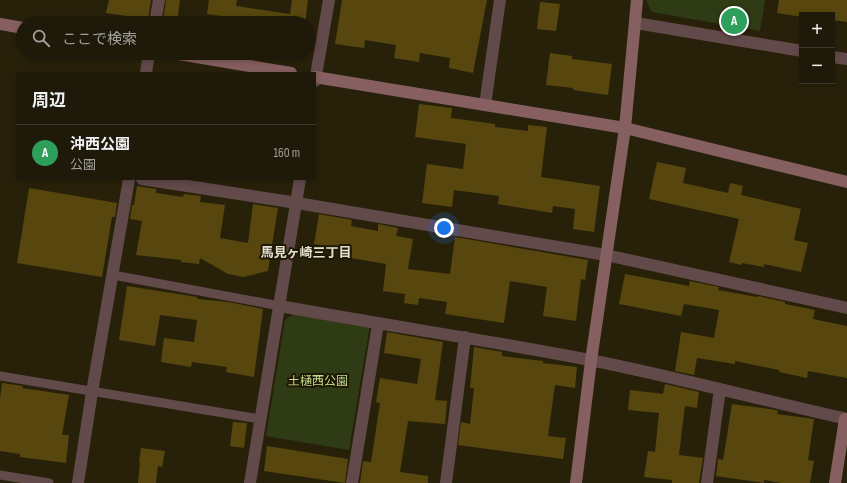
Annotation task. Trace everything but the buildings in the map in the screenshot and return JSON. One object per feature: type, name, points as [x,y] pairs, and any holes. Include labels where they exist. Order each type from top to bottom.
[{"type":"street","points":[[156,16],[159,0]]},
{"type":"street","points":[[316,72],[329,0]]},
{"type":"street","points":[[484,105],[500,0]]},
{"type":"street","points":[[576,483],[591,360],[625,128],[637,0]]},
{"type":"street","points":[[636,23],[799,50]]},
{"type":"street","points":[[0,24],[16,27]]},
{"type":"street","points":[[835,57],[847,59]]},
{"type":"street","points":[[146,72],[148,60]]},
{"type":"street","points":[[214,60],[285,72]]},
{"type":"street","points":[[316,78],[625,128],[847,182]]},
{"type":"street","points":[[78,483],[92,392],[129,180]]},
{"type":"street","points":[[148,180],[297,203],[606,255],[847,308]]},
{"type":"street","points":[[250,483],[300,180]]},
{"type":"street","points":[[280,306],[591,360],[846,419],[835,483]]},
{"type":"street","points":[[352,483],[378,324]]},
{"type":"street","points":[[446,483],[465,337]]},
{"type":"street","points":[[707,483],[720,389]]},
{"type":"lane","points":[[113,275],[280,306]]},
{"type":"lane","points":[[0,376],[260,419]]},
{"type":"lane","points":[[0,475],[49,483]]},
{"type":"green space","points":[[646,0],[765,0],[760,31],[652,12]]},
{"type":"green space","name":"土樋西公園","points":[[295,313],[370,325],[349,450],[266,436],[285,320]]},
{"type":"place","name":"沖西公園","points":[[734,21]]},
{"type":"district","name":"馬見ヶ崎三丁目","points":[[306,252]]}]
